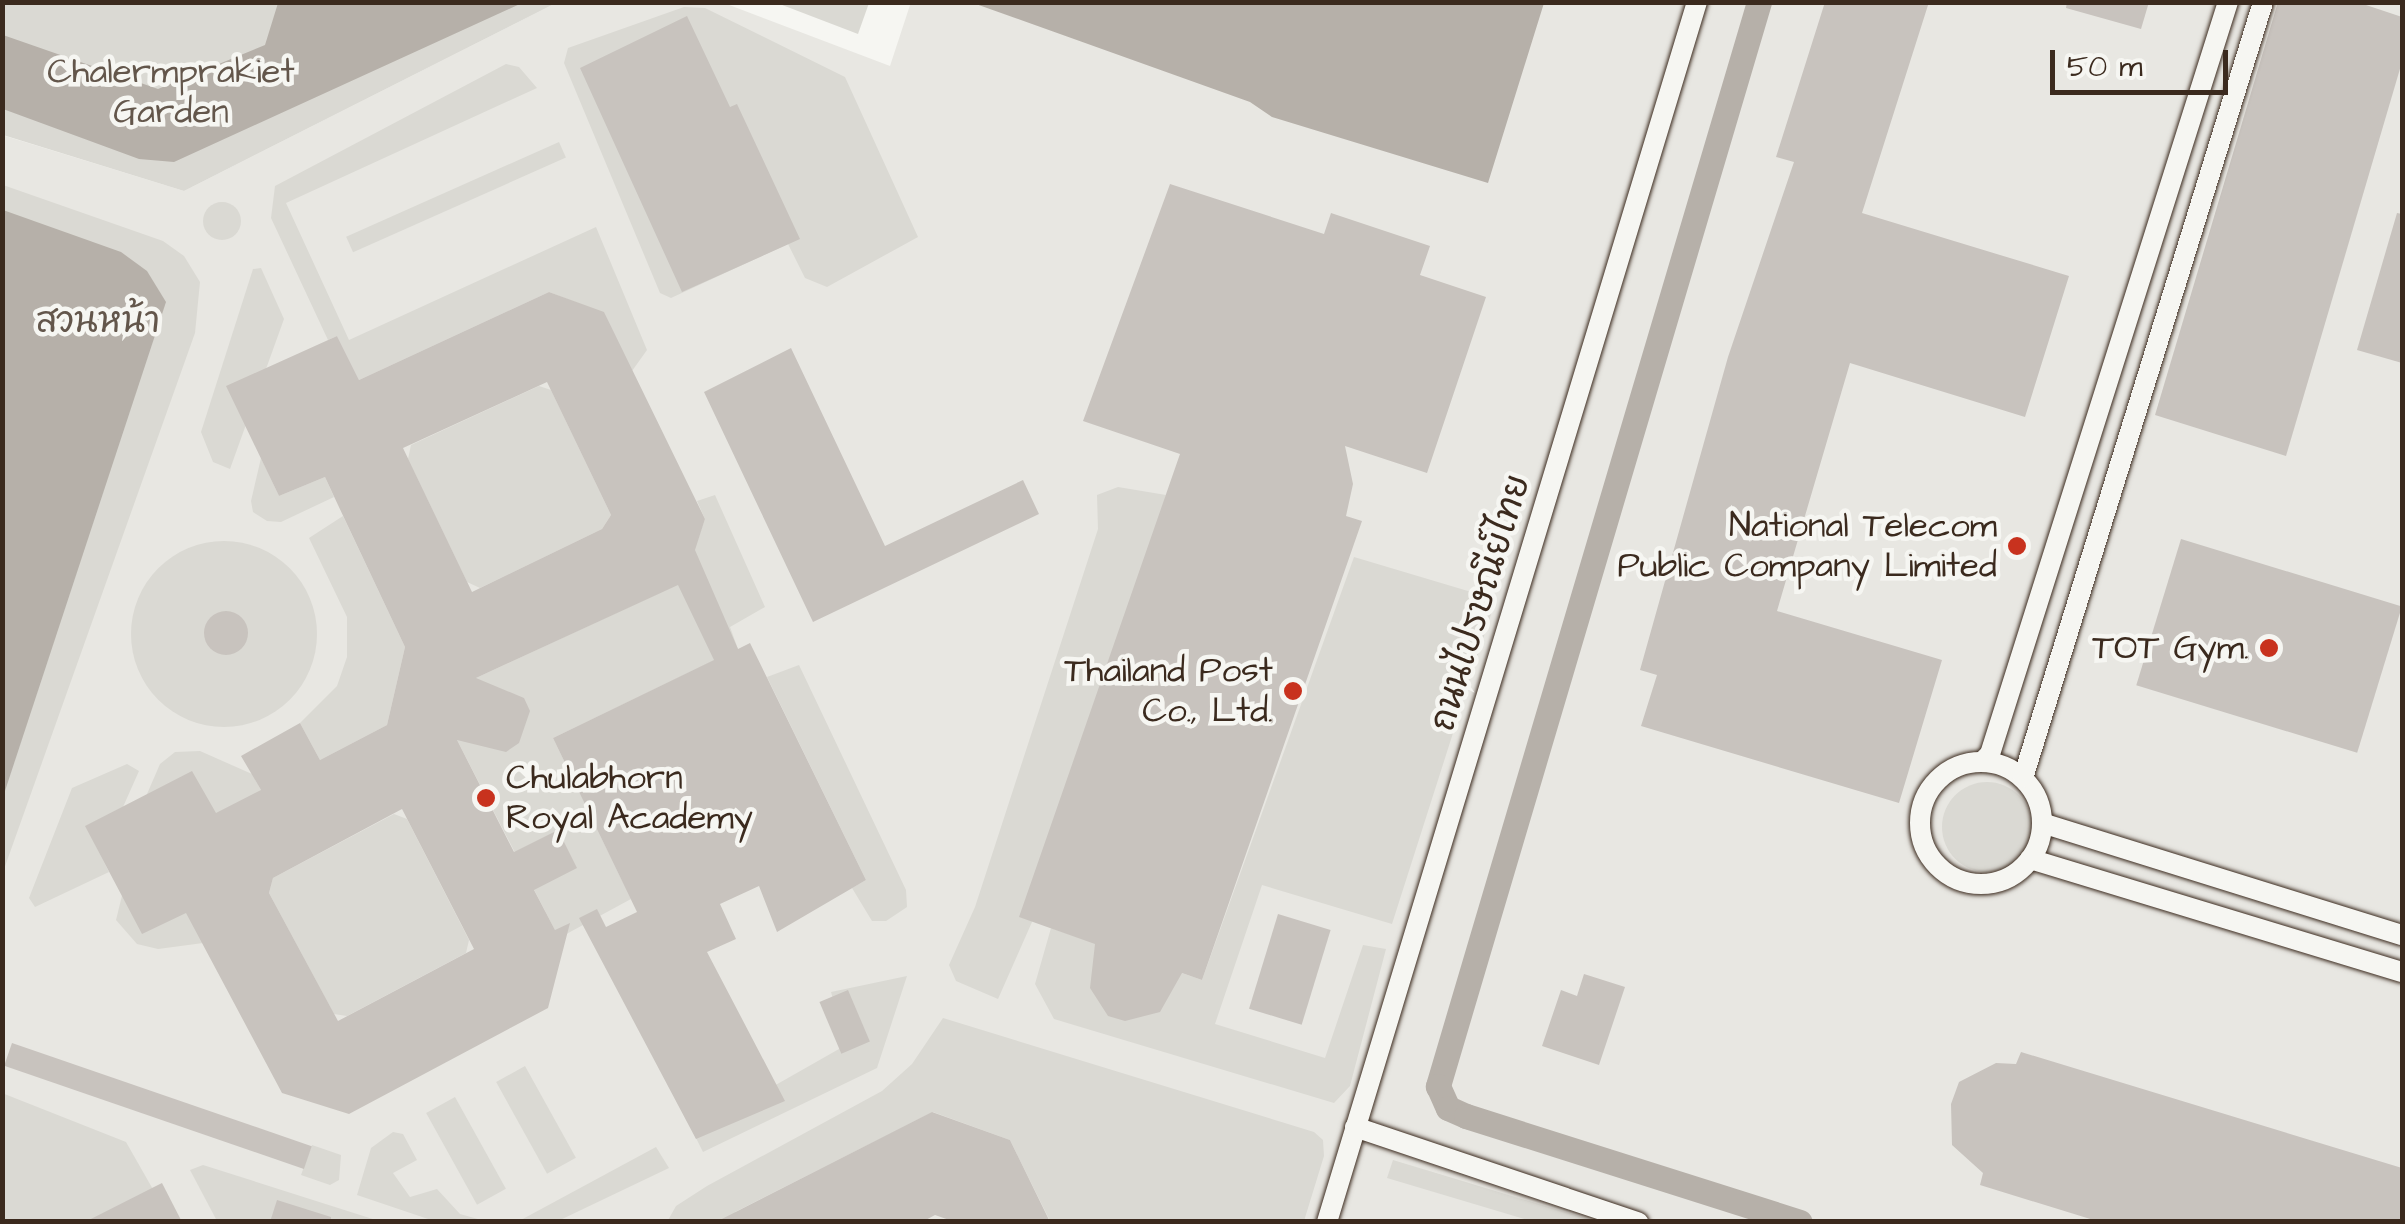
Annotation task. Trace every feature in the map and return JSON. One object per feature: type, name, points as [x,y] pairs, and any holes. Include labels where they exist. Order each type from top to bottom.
[{"type":"street","name":"ถนนไปรษณีย์ไทย","points":[[1327,1222],[1697,2]]},
{"type":"street","points":[[1982,762],[1990,754],[2228,2]]},
{"type":"street","points":[[2023,778],[1982,762],[1957,767],[1936,781],[1921,814],[1926,850],[1962,882],[1987,884],[2011,877],[2030,860],[2042,823],[2023,778],[2264,2]]},
{"type":"street","points":[[2042,823],[2402,935]]},
{"type":"street","points":[[2030,860],[2402,972]]},
{"type":"street","points":[[1356,1127],[1638,1222]]},
{"type":"shaded area","points":[[911,2],[2402,3],[2402,1221],[3,1221],[2,135],[184,191],[556,3],[724,3],[890,66]]},
{"type":"shaded area","points":[[278,3],[522,3],[174,162],[139,159],[3,109],[3,35],[158,89],[265,45]]},
{"type":"shaded area","points":[[973,3],[1544,3],[1488,183],[1272,117],[1250,102]]},
{"type":"shaded area","name":"สวนหน้า","points":[[3,210],[121,252],[147,271],[166,302],[3,797]]},
{"type":"green space","points":[[869,2],[858,34],[777,3]]},
{"type":"green space","name":"Chalermprakiet Garden","points":[[2,3],[556,3],[184,191],[3,135]]},
{"type":"green space","points":[[684,7],[705,8],[845,77],[918,237],[827,287],[805,278],[788,244],[671,298],[660,293],[564,63],[568,48]]},
{"type":"green space","points":[[506,64],[519,67],[537,88],[286,203],[349,340],[596,227],[647,350],[632,371],[604,313],[549,292],[359,380],[337,336],[328,340],[271,218],[275,186]]},
{"type":"green space","points":[[559,142],[566,158],[353,252],[346,237]]},
{"type":"green space","name":"สวนหน้า","points":[[3,185],[163,241],[184,256],[200,282],[195,333],[3,872]]},
{"type":"green space","points":[[222,202],[236,207],[241,221],[236,235],[222,240],[208,235],[203,221],[208,207]]},
{"type":"green space","points":[[261,268],[284,319],[230,469],[213,462],[201,432],[253,269]]},
{"type":"green space","points":[[539,386],[551,390],[611,515],[602,529],[480,588],[467,582],[408,459],[411,445]]},
{"type":"green space","points":[[261,458],[279,496],[325,477],[334,497],[281,522],[267,521],[253,512],[251,501]]},
{"type":"green space","points":[[1118,487],[1166,495],[1032,922],[998,999],[956,981],[949,965],[975,907],[1098,529],[1097,495]]},
{"type":"green space","points":[[715,495],[765,607],[730,627],[738,649],[553,738],[631,899],[559,938],[457,740],[476,678],[683,582],[705,519],[697,501]]},
{"type":"green space","points":[[343,516],[405,647],[387,725],[320,760],[300,723],[337,686],[347,657],[347,617],[309,538]]},
{"type":"green space","points":[[224,541],[260,548],[290,568],[310,598],[317,634],[310,670],[290,700],[260,720],[224,727],[188,720],[158,700],[138,670],[131,634],[138,598],[158,568],[188,548]]},
{"type":"green space","points":[[1354,557],[1478,594],[1492,611],[1392,924],[1262,885],[1215,1024],[1325,1058],[1363,945],[1386,949],[1350,1086],[1334,1103],[1054,1019],[1035,984],[1051,928],[1202,980]]},
{"type":"green space","points":[[799,665],[906,890],[907,907],[886,921],[872,921],[852,888],[866,880],[767,677]]},
{"type":"green space","points":[[200,751],[252,774],[261,790],[203,943],[158,949],[137,944],[116,920],[147,794],[160,764],[175,752]]},
{"type":"green space","points":[[127,764],[139,771],[123,807],[86,826],[109,872],[35,907],[29,898],[72,788]]},
{"type":"green space","points":[[1987,782],[2004,785],[2019,795],[2029,810],[2029,844],[2019,859],[2004,869],[1987,872],[1970,869],[1955,859],[1945,844],[1942,827],[1945,810],[1955,795],[1970,785]]},
{"type":"green space","points":[[394,814],[407,819],[469,940],[466,953],[347,1016],[334,1014],[269,893],[273,878]]},
{"type":"green space","points":[[907,976],[877,1068],[703,1152],[693,1132],[846,1045],[831,992]]},
{"type":"green space","points":[[943,1018],[1314,1132],[1323,1140],[1324,1156],[1304,1221],[1050,1221],[1010,1140],[933,1112],[735,1212],[732,1221],[667,1222],[676,1206],[707,1186],[882,1091],[912,1064]]},
{"type":"green space","points":[[525,1066],[576,1158],[547,1174],[496,1082]]},
{"type":"green space","points":[[2,1093],[126,1142],[171,1221],[3,1221]]},
{"type":"green space","points":[[455,1097],[506,1189],[477,1205],[426,1113]]},
{"type":"green space","points":[[393,1132],[403,1134],[417,1160],[393,1173],[410,1197],[437,1189],[460,1214],[485,1221],[434,1221],[357,1195],[371,1148]]},
{"type":"green space","points":[[312,1145],[341,1155],[339,1180],[330,1185],[301,1175]]},
{"type":"green space","points":[[656,1147],[669,1168],[558,1221],[519,1221]]},
{"type":"green space","points":[[1393,1160],[1595,1221],[1531,1221],[1387,1178]]},
{"type":"green space","points":[[203,1165],[379,1221],[217,1221],[190,1170]]},
{"type":"building","points":[[1825,2],[1929,2],[1862,213],[2069,276],[2025,417],[1850,363],[1777,611],[1942,660],[1899,803],[1641,726],[1657,675],[1640,670],[1728,357],[1794,162],[1776,157]]},
{"type":"building","points":[[2067,2],[2149,2],[2141,29],[2066,8]]},
{"type":"building","points":[[2278,2],[2357,2],[2402,17],[2402,62],[2286,456],[2155,415]]},
{"type":"building","points":[[687,16],[730,107],[737,104],[800,239],[682,292],[580,68]]},
{"type":"building","points":[[1170,184],[1324,234],[1331,213],[1430,246],[1420,275],[1486,297],[1427,473],[1345,446],[1353,484],[1346,516],[1362,521],[1202,980],[1182,973],[1160,1012],[1125,1021],[1108,1016],[1090,988],[1095,944],[1019,917],[1180,454],[1083,421]]},
{"type":"building","points":[[2397,213],[2402,214],[2402,363],[2357,350]]},
{"type":"building","points":[[549,292],[604,312],[705,519],[695,550],[738,649],[750,643],[866,880],[777,932],[759,886],[720,904],[736,939],[707,952],[785,1101],[696,1139],[579,918],[597,909],[606,927],[637,912],[553,738],[714,660],[678,585],[476,678],[524,698],[530,711],[519,743],[506,752],[457,740],[514,852],[558,830],[577,868],[534,890],[555,930],[570,923],[548,1008],[349,1114],[282,1093],[186,913],[142,934],[85,826],[192,771],[216,813],[261,790],[241,756],[300,723],[320,760],[387,725],[405,647],[325,477],[279,496],[226,386],[337,336],[359,380]],"holes":[[[547,382],[611,515],[602,529],[472,592],[403,448]],[[402,809],[474,949],[338,1021],[269,893],[273,878]]]},
{"type":"building","points":[[791,348],[885,546],[1023,480],[1039,514],[813,622],[704,392]]},
{"type":"building","name":"TOT Gym.","points":[[2181,539],[2402,607],[2357,753],[2136,685]]},
{"type":"building","points":[[226,611],[242,617],[248,633],[242,649],[226,655],[210,649],[204,633],[210,617]]},
{"type":"building","points":[[1278,914],[1331,930],[1302,1025],[1249,1009]]},
{"type":"building","points":[[1584,974],[1625,987],[1599,1065],[1542,1046],[1561,990],[1577,996]]},
{"type":"building","points":[[848,990],[870,1042],[841,1054],[819,1002]]},
{"type":"building","points":[[12,1043],[312,1146],[304,1169],[4,1066]]},
{"type":"building","points":[[2021,1052],[2402,1168],[2402,1222],[2100,1222],[1980,1185],[1983,1173],[1952,1145],[1951,1104],[1959,1082],[1996,1063],[2016,1064]]},
{"type":"building","points":[[932,1112],[1010,1140],[1050,1222],[955,1222],[935,1215],[922,1222],[716,1222]]},
{"type":"building","points":[[162,1183],[182,1222],[85,1222],[154,1187]]},
{"type":"building","points":[[277,1200],[331,1217],[331,1222],[270,1222]]},
{"type":"waterway","points":[[1759,2],[1438,1086],[1448,1108],[1466,1116],[1800,1222]]},
{"type":"place","name":"National Telecom Public Company Limited","points":[[2017,546]]},
{"type":"place","name":"TOT Gym.","points":[[2269,648]]},
{"type":"place","name":"Thailand Post Co., Ltd.","points":[[1293,691]]},
{"type":"place","name":"Chulabhorn Royal Academy","points":[[486,798]]}]
